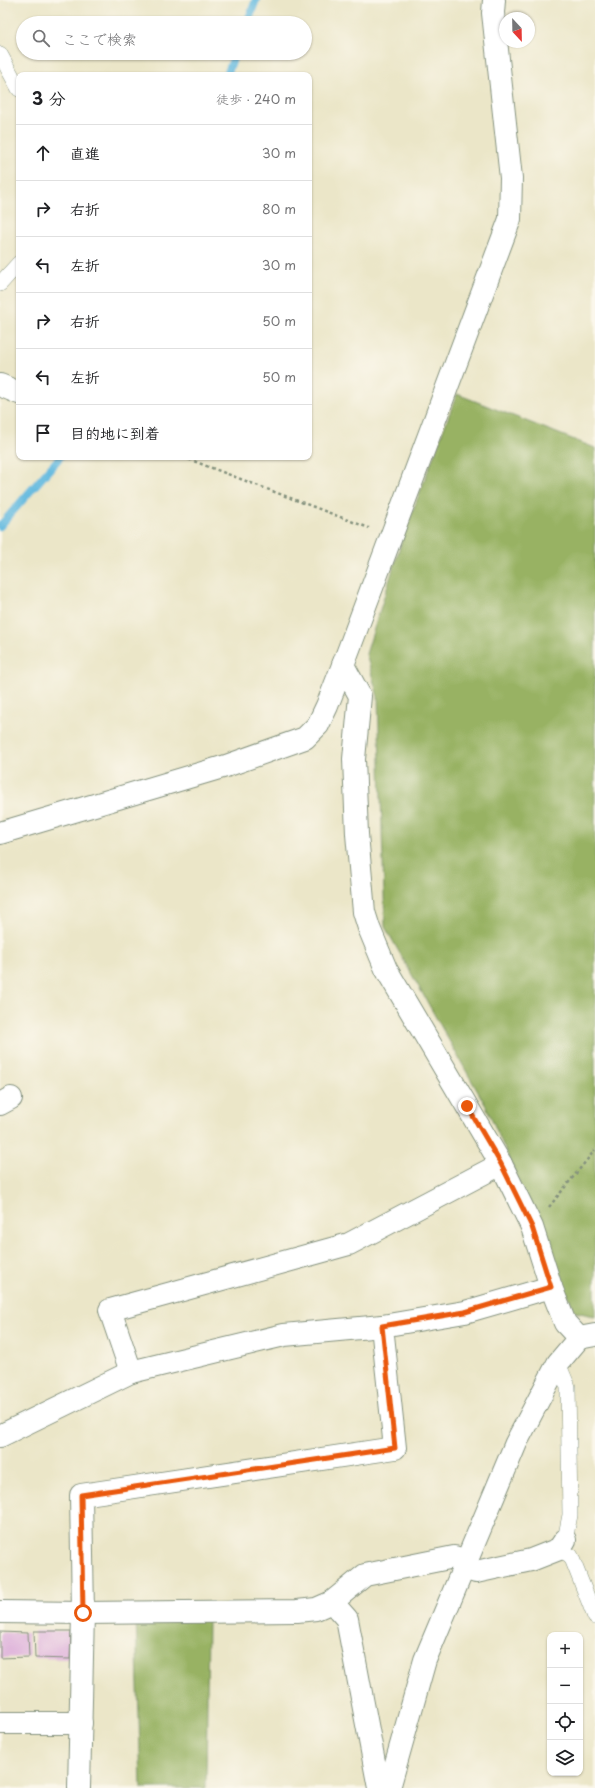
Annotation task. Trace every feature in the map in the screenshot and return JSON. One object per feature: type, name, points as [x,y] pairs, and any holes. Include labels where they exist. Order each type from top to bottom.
[{"type":"street","points":[[0,833],[226,766],[305,738],[318,725],[343,665],[390,536],[510,219],[511,178],[493,13],[494,0]]},
{"type":"street","points":[[0,385],[16,392]]},
{"type":"street","points":[[343,665],[360,696],[354,759],[357,834],[364,912],[369,928],[386,969],[501,1164],[532,1227],[551,1287],[565,1323],[587,1336],[558,1363],[516,1443],[425,1660],[389,1788]]},
{"type":"street","points":[[131,1372],[110,1310],[349,1244],[501,1164]]},
{"type":"street","points":[[0,1436],[131,1372],[284,1335],[382,1326],[465,1312],[551,1287]]},
{"type":"street","points":[[79,1788],[83,1613],[81,1495],[395,1448],[382,1326]]},
{"type":"street","points":[[0,1612],[83,1613],[297,1611],[316,1608],[332,1602],[365,1574],[454,1558],[476,1572],[531,1560],[562,1544]]},
{"type":"street","points":[[332,1602],[347,1619],[379,1788]]},
{"type":"street","points":[[0,1723],[81,1723]]},
{"type":"lane","points":[[0,54],[16,83]]},
{"type":"lane","points":[[0,284],[16,266]]},
{"type":"lane","points":[[558,1363],[568,1387],[570,1515],[562,1544],[571,1556],[595,1617]]},
{"type":"path","points":[[191,460],[390,536]]},
{"type":"path","points":[[532,1227],[595,1150]]},
{"type":"green space","points":[[457,394],[595,448],[595,1316],[575,1312],[487,1108],[385,927],[378,697],[366,654],[403,537]]},
{"type":"green space","points":[[136,1617],[208,1620],[206,1788],[141,1788]]},
{"type":"building","points":[[34,1631],[71,1631],[70,1659],[35,1658]]},
{"type":"building","points":[[0,1632],[28,1633],[29,1657],[0,1658]]},
{"type":"waterway","points":[[250,16],[256,0]]},
{"type":"waterway","points":[[228,72],[232,60]]},
{"type":"waterway","points":[[0,526],[57,460]]},
{"type":"route","points":[[83,1613],[81,1495],[395,1448],[382,1326],[465,1312],[551,1287],[532,1227],[501,1164],[467,1106]]}]
